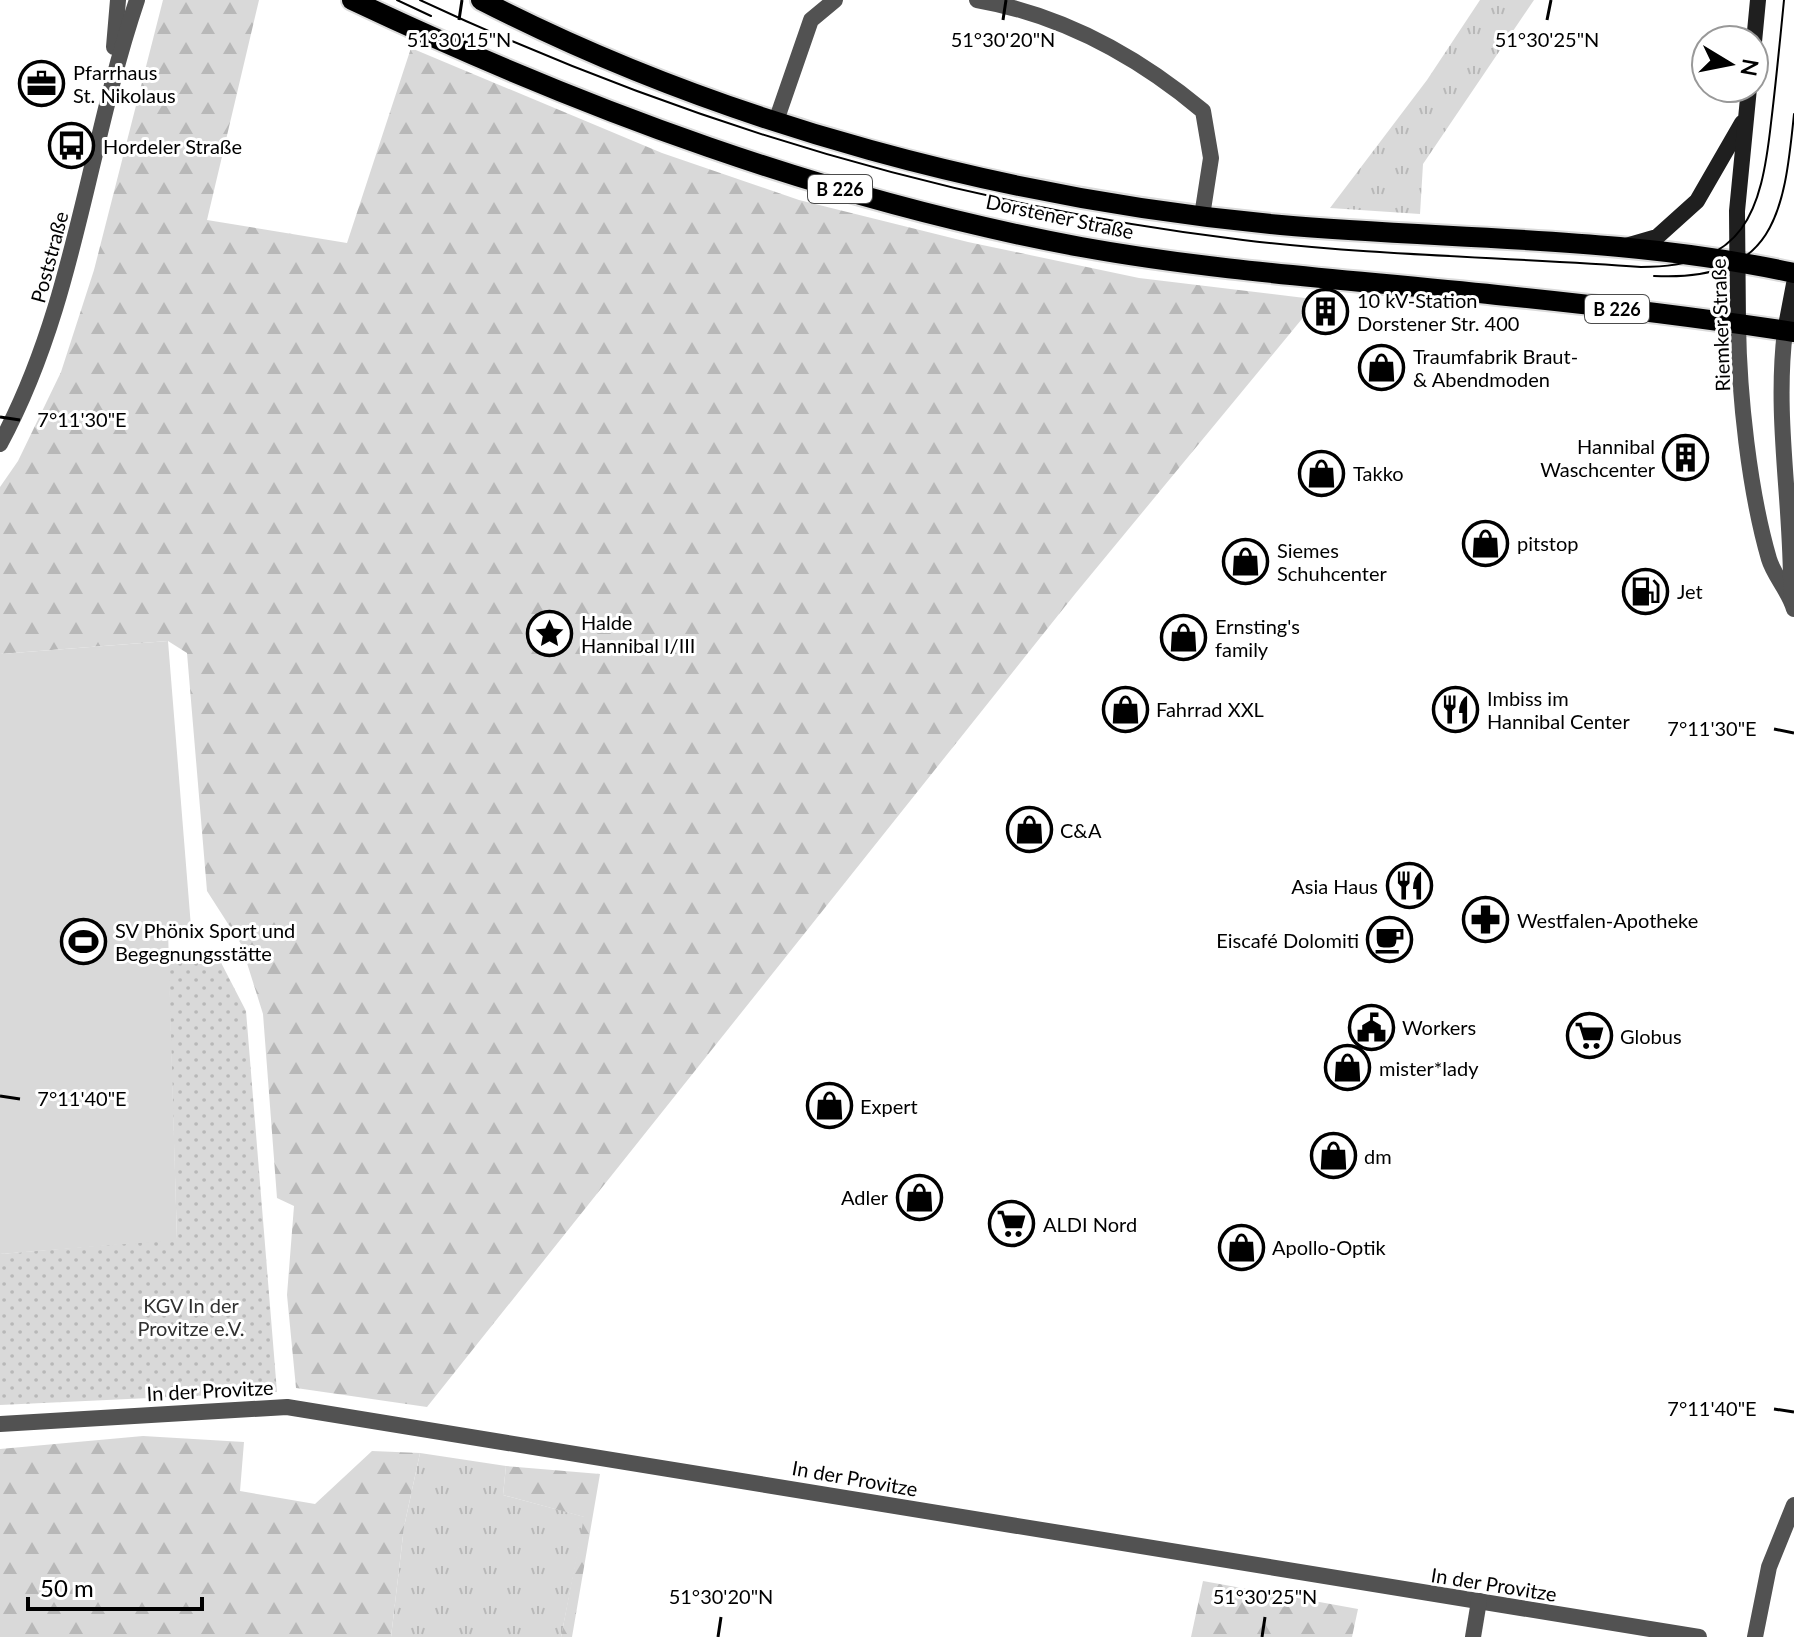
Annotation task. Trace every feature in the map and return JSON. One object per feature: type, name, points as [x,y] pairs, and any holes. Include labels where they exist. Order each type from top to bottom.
[{"type":"main road","name":"Dorstener Straße","points":[[352,0],[528,78],[657,130],[798,179],[1078,247],[1214,269],[1496,295],[1789,331]]},
{"type":"main road","name":"Dorstener Straße","points":[[481,0],[628,67],[776,121],[1009,183],[1202,216],[1335,229],[1624,246],[1738,261],[1794,273]]},
{"type":"main road","points":[[1756,24],[1758,0]]},
{"type":"main road","name":"Riemker Straße","points":[[1738,324],[1737,211],[1747,104]]},
{"type":"main road","points":[[1624,246],[1657,237],[1697,201],[1746,114]]},
{"type":"main road","name":"Riemker Straße","points":[[1789,331],[1794,284]]},
{"type":"street","name":"Poststraße","points":[[113,72],[118,0]]},
{"type":"street","name":"Poststraße","points":[[0,444],[30,385],[61,295],[75,246],[113,72],[137,0]]},
{"type":"street","points":[[776,121],[811,20],[835,0]]},
{"type":"street","points":[[977,0],[1036,13],[1096,37],[1144,65],[1203,111],[1211,158],[1202,216]]},
{"type":"street","name":"Riemker Straße","points":[[1738,324],[1739,369],[1763,535],[1770,563],[1793,604]]},
{"type":"street","name":"Riemker Straße","points":[[1789,331],[1780,385],[1786,490],[1793,537],[1793,604]]},
{"type":"street","name":"In der Provitze","points":[[0,1424],[287,1407],[1699,1637]]},
{"type":"street","points":[[1755,1637],[1769,1567],[1794,1505]]},
{"type":"street","points":[[1473,1637],[1479,1601]]},
{"type":"green space","points":[[163,0],[259,0],[207,220],[347,243],[411,48],[662,153],[799,200],[968,242],[1139,278],[1313,299],[1306,314],[1075,594],[427,1407],[296,1388],[287,1295],[294,1206],[277,1198],[263,1014],[241,944],[207,891],[187,653],[168,641],[0,654],[0,487],[18,461],[61,372],[94,270]]},
{"type":"green space","points":[[1480,0],[1534,0],[1423,164],[1420,214],[1330,208],[1427,80]]},
{"type":"green space","name":"SV Phönix Sport und Begegnungsstätte","points":[[168,641],[191,927],[168,930],[177,1240],[0,1254],[0,654]]},
{"type":"green space","name":"KGV In der Provitze e.V.","points":[[214,949],[246,1011],[277,1392],[0,1405],[0,1254],[177,1239],[168,953]]},
{"type":"green space","points":[[143,1436],[244,1442],[240,1491],[315,1504],[372,1451],[420,1453],[404,1527],[391,1637],[0,1637],[0,1449]]},
{"type":"green space","points":[[420,1453],[506,1466],[503,1495],[585,1517],[561,1637],[391,1637],[404,1527]]},
{"type":"green space","points":[[506,1466],[600,1474],[572,1637],[561,1637],[584,1517],[503,1495]]},
{"type":"green space","points":[[1203,1581],[1358,1609],[1352,1637],[1191,1637]]},
{"type":"tram line","points":[[397,0],[431,16]]},
{"type":"tram line","points":[[420,0],[618,84],[720,120],[822,153],[1030,205],[1136,225],[1243,240],[1392,253],[1641,267],[1676,265],[1704,257],[1725,245],[1741,229],[1753,208],[1767,155],[1784,0]]},
{"type":"tram line","points":[[1654,276],[1694,275],[1726,267],[1749,254],[1766,235],[1785,182],[1794,114]]},
{"type":"place","name":"Pfarrhaus St. Nikolaus","points":[[42,84]]},
{"type":"place","name":"Hordeler Straße","points":[[72,146]]},
{"type":"place","name":"10 kV-Station Dorstener Str. 400","points":[[1326,312]]},
{"type":"place","name":"Traumfabrik Braut- & Abendmoden","points":[[1382,367]]},
{"type":"place","name":"Hannibal Waschcenter","points":[[1686,458]]},
{"type":"place","name":"Takko","points":[[1322,473]]},
{"type":"place","name":"pitstop","points":[[1486,543]]},
{"type":"place","name":"Siemes Schuhcenter","points":[[1246,562]]},
{"type":"place","name":"Jet","points":[[1646,591]]},
{"type":"place","name":"Halde Hannibal I/III","points":[[550,633]]},
{"type":"place","name":"Ernsting's family","points":[[1184,637]]},
{"type":"place","name":"Fahrrad XXL","points":[[1125,709]]},
{"type":"place","name":"Imbiss im Hannibal Center","points":[[1456,709]]},
{"type":"place","name":"C&A","points":[[1029,830]]},
{"type":"place","name":"Asia Haus","points":[[1409,886]]},
{"type":"place","name":"Westfalen-Apotheke","points":[[1486,920]]},
{"type":"place","name":"Eiscafé Dolomiti","points":[[1390,940]]},
{"type":"place","name":"SV Phönix Sport und Begegnungsstätte","points":[[84,941]]},
{"type":"place","name":"Workers","points":[[1371,1027]]},
{"type":"place","name":"Globus","points":[[1589,1036]]},
{"type":"place","name":"mister*lady","points":[[1348,1068]]},
{"type":"place","name":"Expert","points":[[829,1106]]},
{"type":"place","name":"dm","points":[[1333,1156]]},
{"type":"place","name":"Adler","points":[[919,1197]]},
{"type":"place","name":"ALDI Nord","points":[[1012,1224]]},
{"type":"place","name":"Apollo-Optik","points":[[1241,1247]]}]
